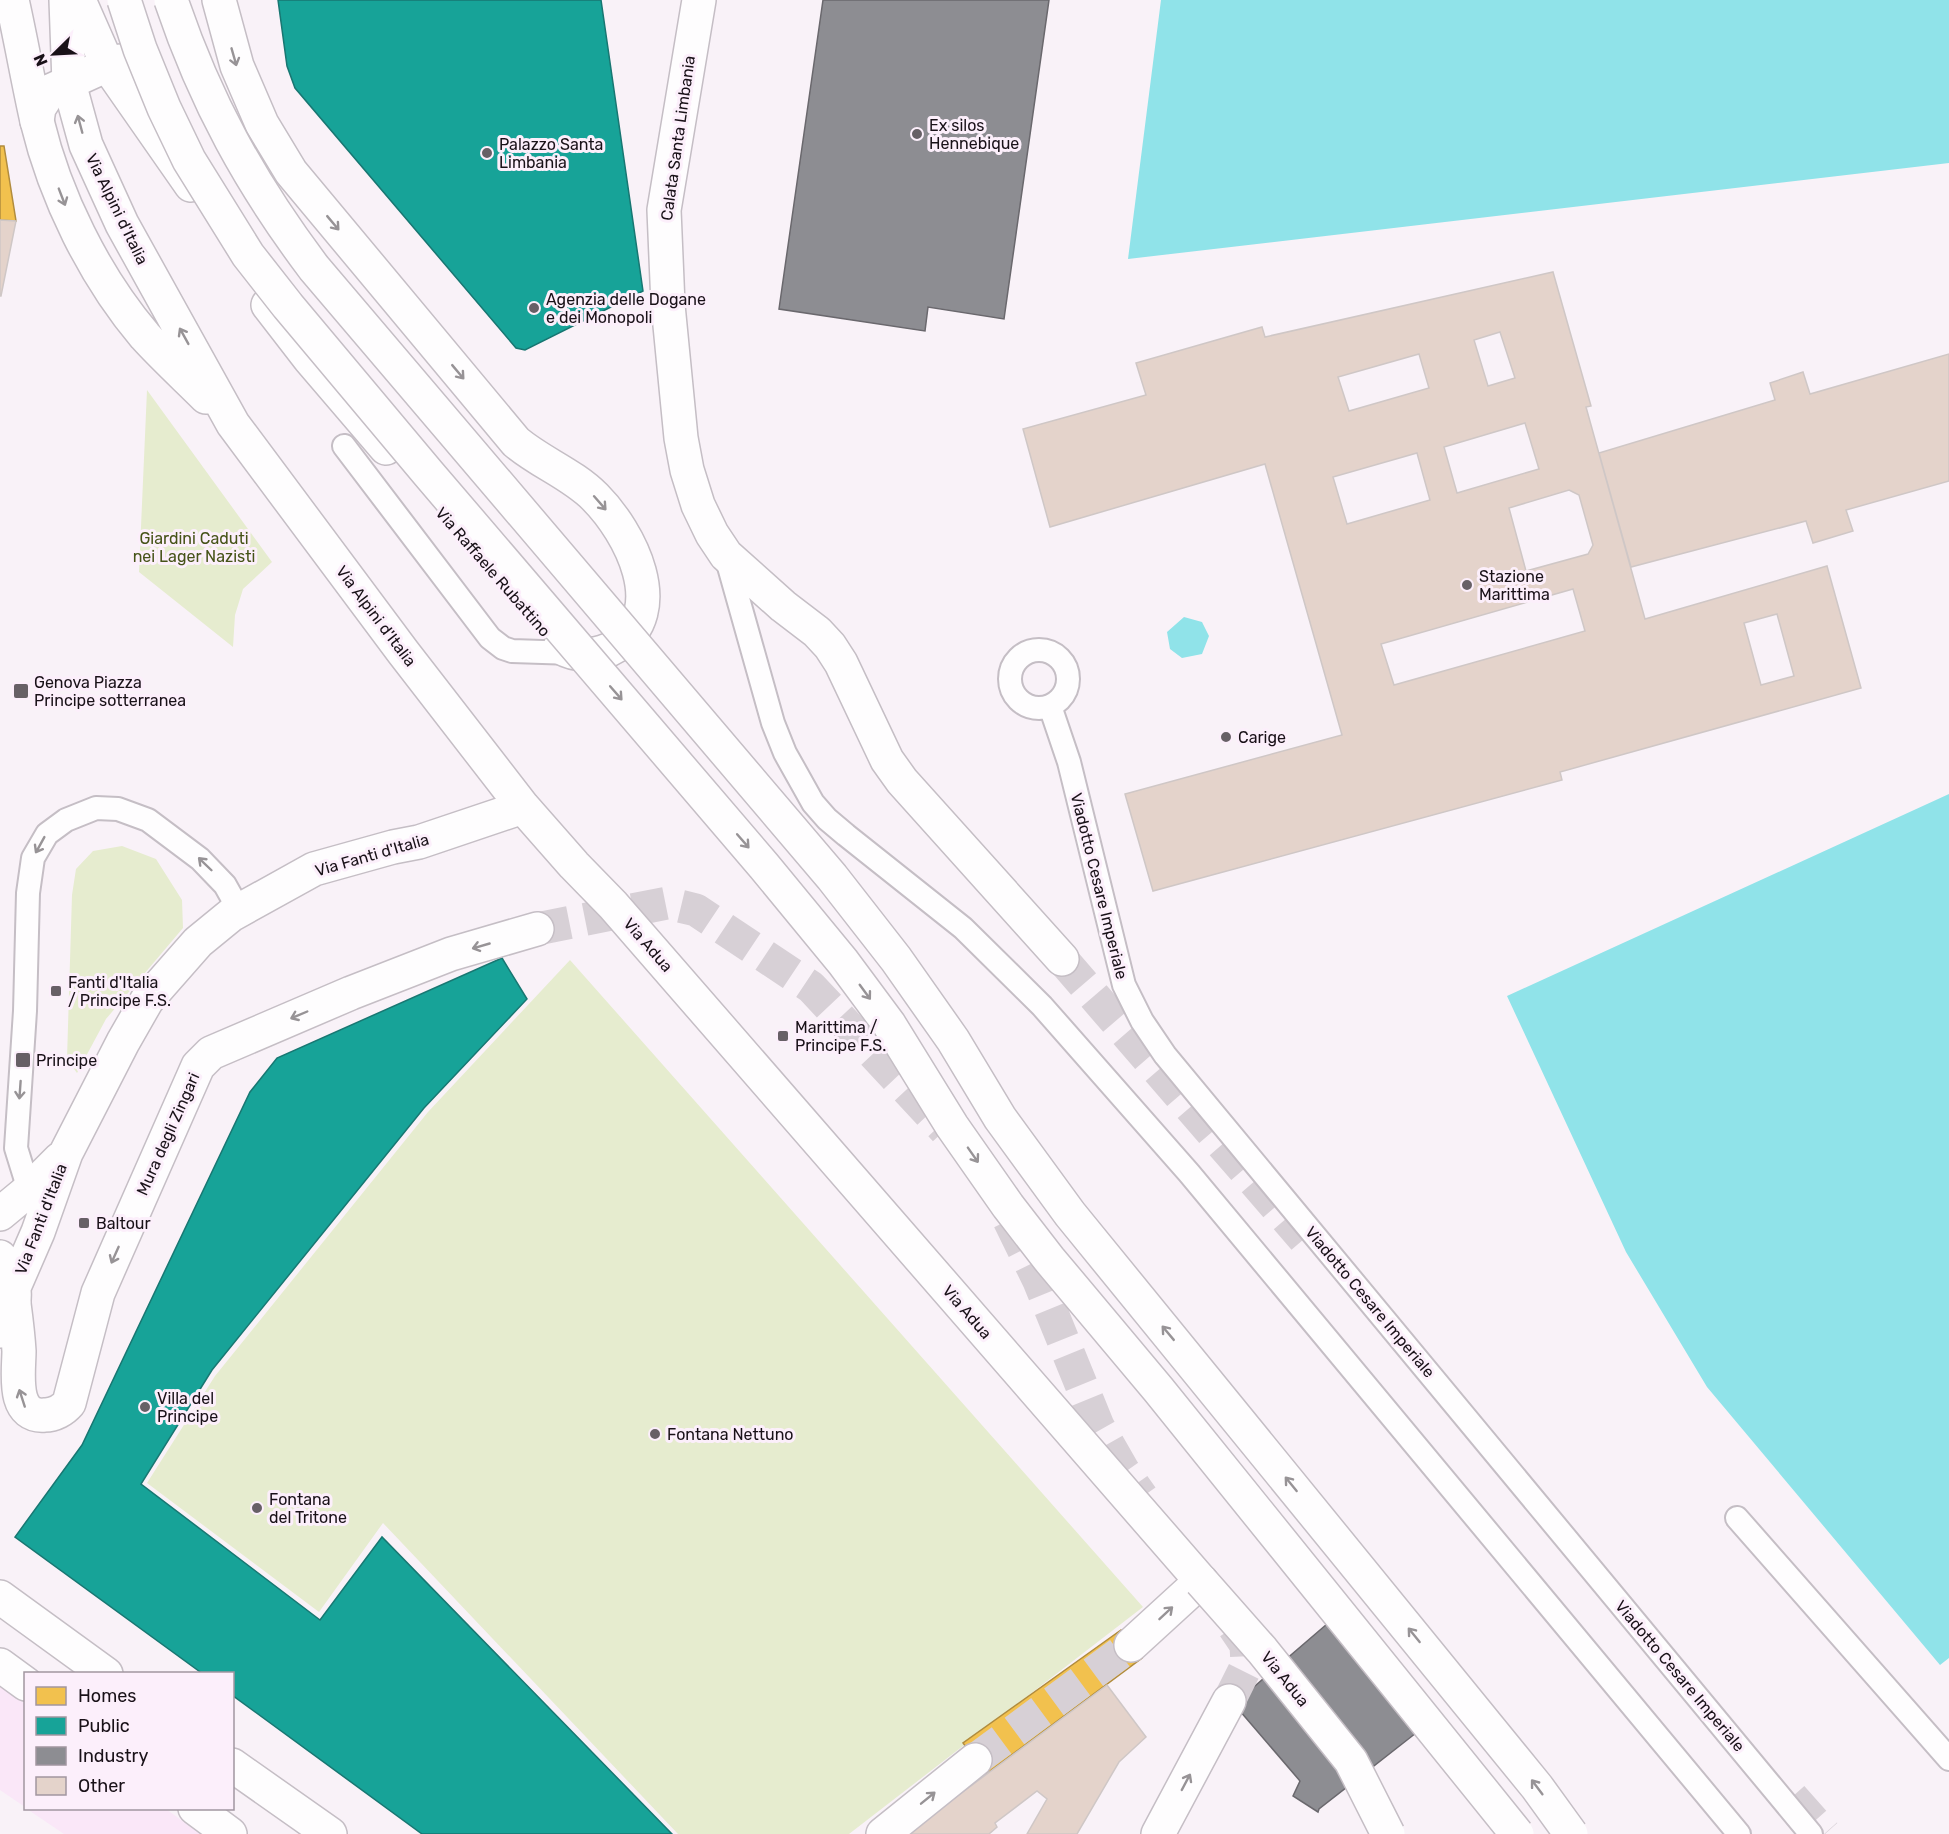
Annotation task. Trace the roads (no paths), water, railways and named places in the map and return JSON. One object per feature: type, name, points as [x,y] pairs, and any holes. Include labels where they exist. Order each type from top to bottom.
[{"type":"main road","name":"Via Alpini d'Italia","points":[[12,0],[37,121],[70,216],[110,288],[145,335],[233,424]]},
{"type":"main road","name":"Via Alpini d'Italia","points":[[66,0],[69,83],[86,145],[122,224],[233,424],[403,652],[523,807]]},
{"type":"main road","name":"Via Raffaele Rubattino","points":[[79,0],[108,66],[192,186],[242,271],[309,358],[554,643],[573,653]]},
{"type":"main road","points":[[124,0],[140,49],[184,150],[248,255],[421,465],[764,866],[843,962],[889,1024],[952,1126],[1008,1206],[1517,1834]]},
{"type":"main road","points":[[171,0],[204,89],[230,141],[252,179],[295,243],[515,507],[832,877],[896,959],[953,1041],[1000,1118],[1070,1214],[1530,1778],[1571,1834]]},
{"type":"main road","points":[[219,0],[237,66],[262,124],[291,172],[516,442],[531,455],[577,482],[595,497],[612,517],[628,543],[638,566],[642,586],[643,604],[640,621],[634,631],[613,649],[588,655],[573,653]]},
{"type":"main road","name":"Calata Santa Limbania","points":[[699,0],[664,210],[668,293],[681,438],[687,470],[698,506],[726,555],[783,606],[817,632],[830,646],[841,663],[892,767],[1062,959]]},
{"type":"main road","points":[[37,121],[39,108],[50,91],[108,66]]},
{"type":"main road","name":"Via Fanti d'Italia","points":[[10,1307],[66,1153],[123,1042],[147,1000],[198,942],[239,910],[314,869],[419,842],[523,807]]},
{"type":"main road","name":"Via Adua","points":[[523,807],[613,905],[1262,1650],[1351,1761],[1388,1834]]},
{"type":"main road","name":"Mura degli Zingari","points":[[10,1307],[19,1352],[18,1386],[21,1400],[29,1412],[41,1416],[55,1413],[69,1402],[98,1293],[198,1066],[204,1059],[211,1053],[257,1032],[451,954],[537,929]]},
{"type":"main road","name":"Via Fanti d'Italia","points":[[0,1214],[29,1190],[66,1153]]},
{"type":"main road","points":[[0,1257],[8,1267],[10,1307]]},
{"type":"main road","points":[[1131,1645],[1201,1581]]},
{"type":"main road","points":[[0,1597],[103,1672]]},
{"type":"main road","points":[[0,1665],[24,1683]]},
{"type":"main road","points":[[1158,1834],[1229,1701]]},
{"type":"main road","points":[[882,1834],[975,1760]]},
{"type":"main road","points":[[234,1766],[330,1834]]},
{"type":"main road","points":[[196,1810],[230,1834]]},
{"type":"lane","points":[[344,446],[490,638],[503,648],[512,651],[573,653]]},
{"type":"lane","points":[[726,555],[774,723],[785,753],[813,803],[846,835],[963,928],[1042,1006],[1189,1173],[1739,1834]]},
{"type":"lane","points":[[1040,650],[1050,652],[1065,665],[1068,674],[1065,693],[1050,706],[1032,707],[1024,704],[1004,684],[1014,664],[1021,656],[1040,650]]},
{"type":"lane","name":"Viadotto Cesare Imperiale","points":[[1050,706],[1069,762],[1124,985],[1142,1021],[1159,1047],[1811,1834]]},
{"type":"lane","points":[[29,1190],[16,1148],[25,1011],[28,893],[33,858],[47,834],[66,820],[96,808],[118,809],[148,820],[200,859],[225,885],[239,910]]},
{"type":"lane","points":[[1737,1518],[1949,1759]]},
{"type":"water","points":[[1161,0],[1949,0],[1949,163],[1128,259]]},
{"type":"water","points":[[1184,617],[1202,622],[1209,636],[1202,654],[1182,658],[1170,649],[1167,632]]},
{"type":"water","points":[[1949,794],[1949,1658],[1940,1665],[1707,1387],[1626,1252],[1507,996]]},
{"type":"tunnel","points":[[537,929],[667,903],[696,910],[811,987],[945,1130]]},
{"type":"tunnel","points":[[1062,959],[1304,1239]]},
{"type":"tunnel","points":[[1009,1220],[1039,1281],[1098,1426],[1123,1470],[1142,1497]]},
{"type":"tunnel","points":[[1229,1620],[1246,1645],[1247,1665],[1229,1701]]},
{"type":"tunnel","points":[[975,1760],[1131,1645]]},
{"type":"tunnel","points":[[1792,1797],[1825,1834]]},
{"type":"place","name":"Ex silos Hennebique","points":[[917,134]]},
{"type":"place","name":"Palazzo Santa Limbania","points":[[487,153]]},
{"type":"place","name":"Agenzia delle Dogane e dei Monopoli","points":[[534,308]]},
{"type":"place","name":"Stazione Marittima","points":[[1467,585]]},
{"type":"place","name":"Genova Piazza Principe sotterranea","points":[[21,691]]},
{"type":"place","name":"Carige","points":[[1226,737]]},
{"type":"place","name":"Fanti d'Italia / Principe F.S.","points":[[56,991]]},
{"type":"place","name":"Marittima / Principe F.S.","points":[[783,1036]]},
{"type":"place","name":"Principe","points":[[23,1060]]},
{"type":"place","name":"Baltour","points":[[84,1223]]},
{"type":"place","name":"Villa del Principe","points":[[145,1407]]},
{"type":"place","name":"Fontana Nettuno","points":[[655,1434]]},
{"type":"place","name":"Fontana del Tritone","points":[[257,1508]]},
{"type":"park label","name":"Giardini Caduti nei Lager Nazisti","points":[[194,547]]}]
